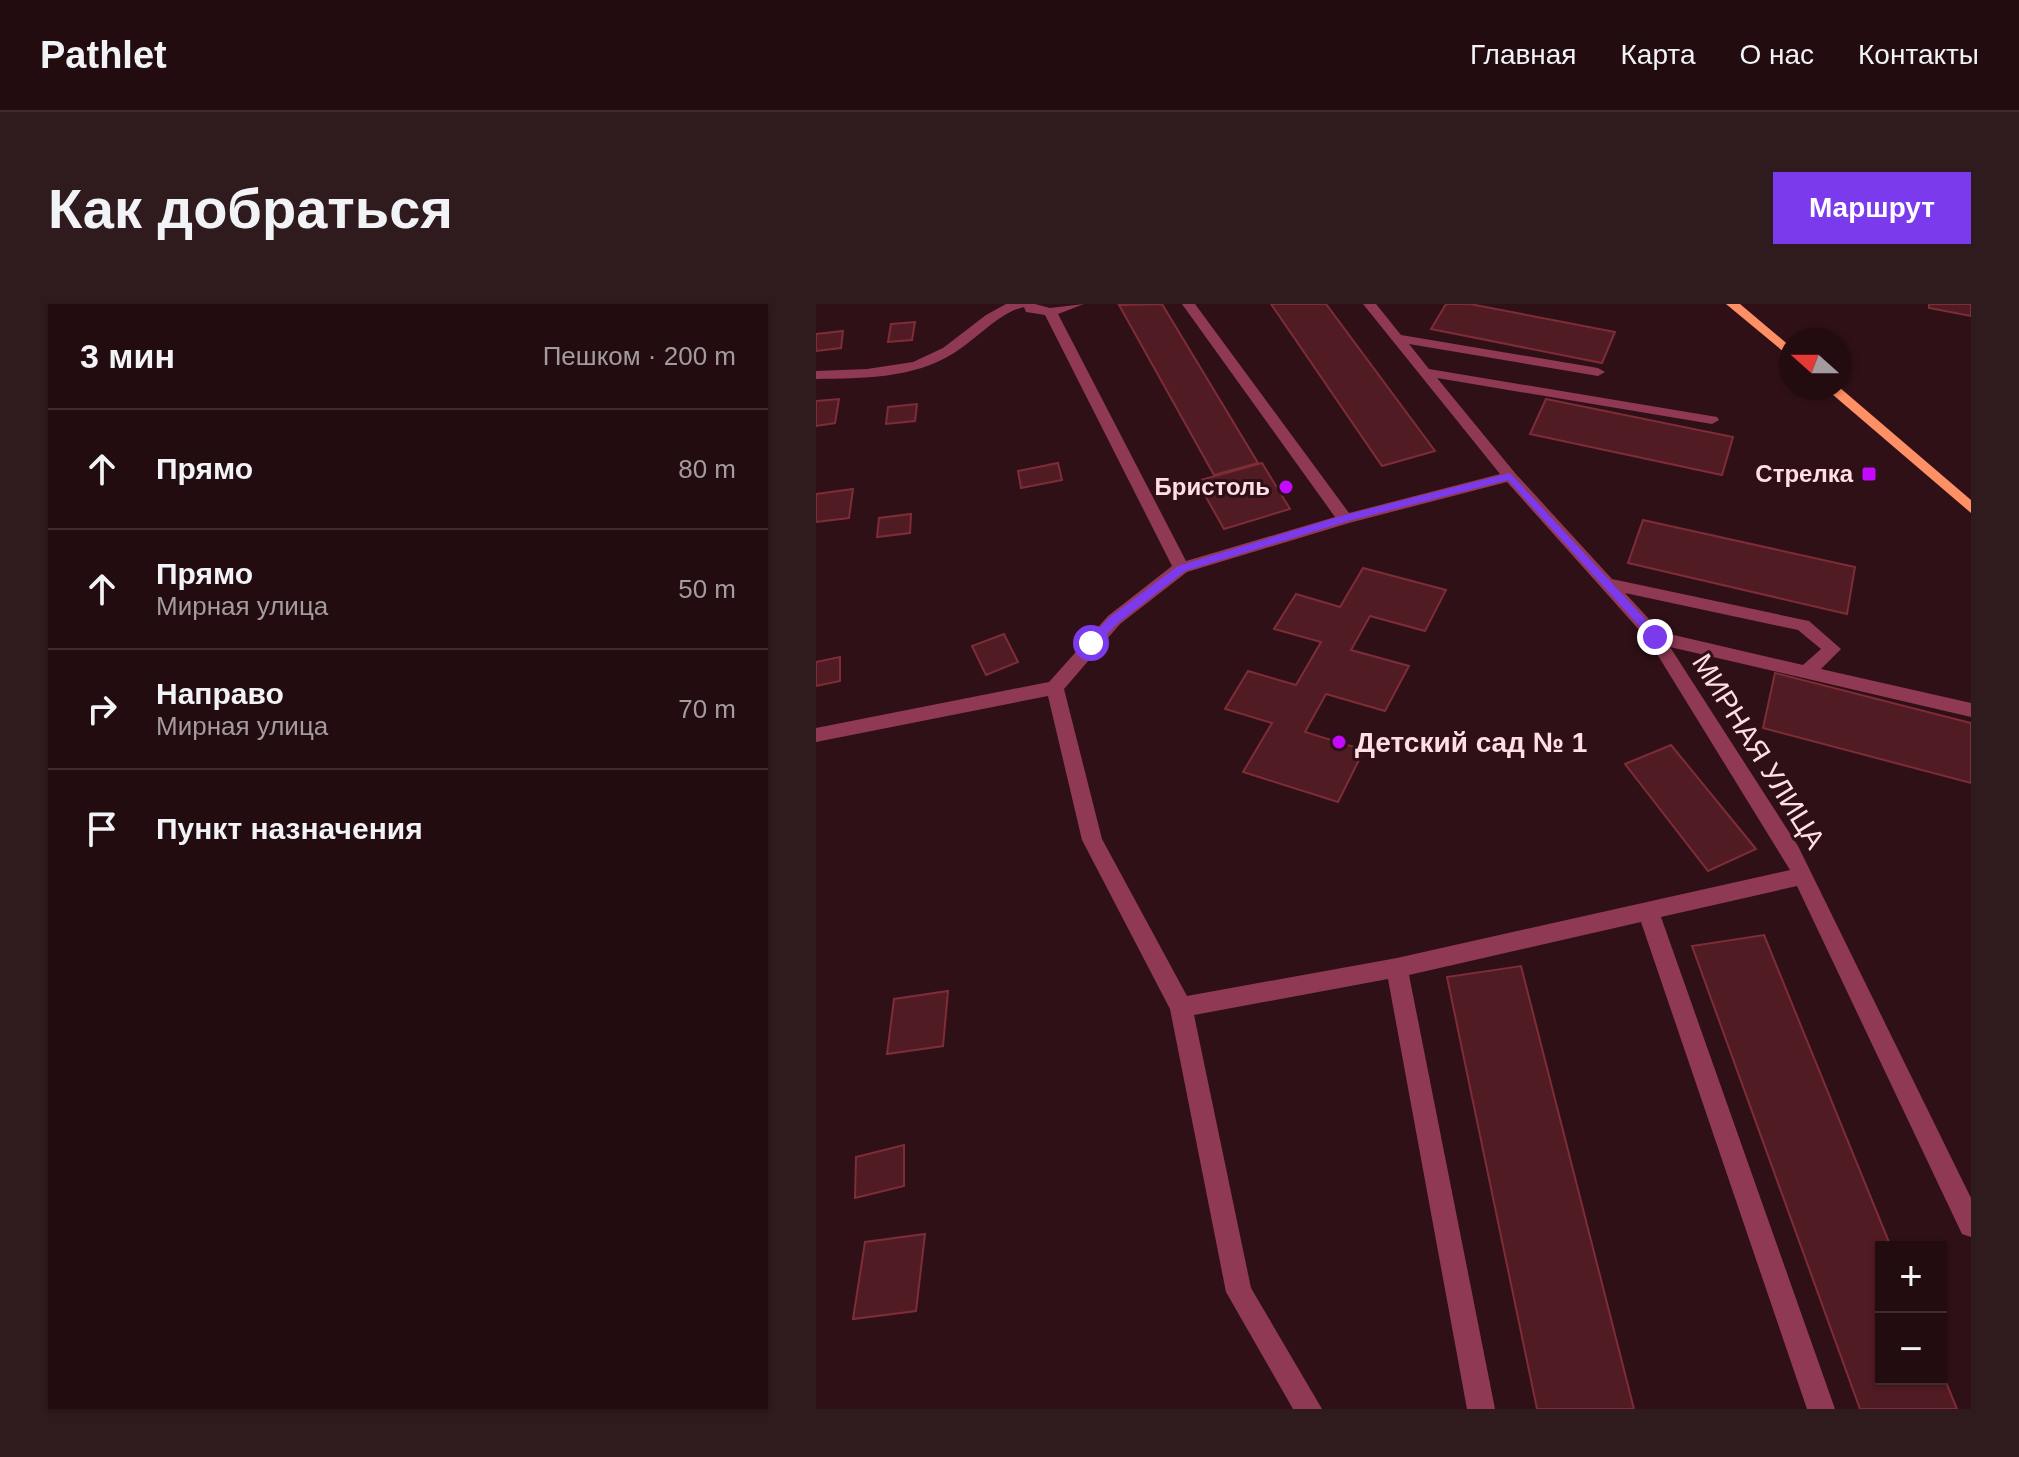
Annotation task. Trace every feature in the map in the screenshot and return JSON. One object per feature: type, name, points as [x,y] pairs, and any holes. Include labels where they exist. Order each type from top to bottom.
[{"type":"main road","points":[[1732,304],[1779,344]]},
{"type":"main road","points":[[1846,400],[1971,508]]},
{"type":"main road","points":[[1942,481],[1971,500]]},
{"type":"street","points":[[816,375],[889,371],[916,365],[950,350],[1004,309],[1020,304]]},
{"type":"street","points":[[1029,304],[1031,309],[1050,312],[1078,304]]},
{"type":"street","points":[[1188,304],[1345,519]]},
{"type":"street","name":"МИРНАЯ УЛИЦА","points":[[1369,304],[1510,476],[1655,637],[1803,876],[1971,1225]]},
{"type":"street","points":[[1050,312],[1181,568]]},
{"type":"street","points":[[1396,338],[1598,372]]},
{"type":"street","points":[[1424,372],[1712,420]]},
{"type":"street","points":[[816,735],[1055,688],[1114,620],[1181,568],[1345,519],[1510,476]]},
{"type":"street","points":[[1608,584],[1803,625],[1832,649],[1806,672]]},
{"type":"street","points":[[1655,637],[1971,710]]},
{"type":"street","points":[[1055,688],[1092,840],[1181,1007],[1239,1292],[1308,1409]]},
{"type":"street","points":[[1181,1007],[1397,968],[1803,876]]},
{"type":"street","points":[[1648,911],[1821,1409]]},
{"type":"street","points":[[1397,968],[1481,1409]]},
{"type":"building","points":[[1162,304],[1258,463],[1214,475],[1119,305]]},
{"type":"building","points":[[1271,304],[1326,304],[1435,451],[1382,466]]},
{"type":"building","points":[[1446,304],[1470,304],[1615,332],[1602,363],[1431,329]]},
{"type":"building","points":[[1929,304],[1971,304],[1971,316],[1929,308]]},
{"type":"building","points":[[915,322],[912,340],[888,342],[891,324]]},
{"type":"building","points":[[843,331],[841,348],[816,351],[816,334]]},
{"type":"building","points":[[839,399],[835,423],[816,426],[816,401]]},
{"type":"building","points":[[1546,399],[1733,437],[1722,475],[1530,434]]},
{"type":"building","points":[[917,404],[915,421],[886,424],[888,407]]},
{"type":"building","points":[[1058,463],[1062,480],[1021,488],[1018,471]]},
{"type":"building","points":[[1262,463],[1290,509],[1224,529],[1197,481]]},
{"type":"building","points":[[853,489],[849,518],[816,522],[816,494]]},
{"type":"building","points":[[911,514],[910,533],[877,537],[879,518]]},
{"type":"building","points":[[1643,520],[1855,567],[1847,614],[1628,563]]},
{"type":"building","points":[[1363,568],[1446,590],[1425,631],[1370,616],[1351,650],[1409,666],[1385,711],[1326,694],[1305,732],[1364,750],[1338,802],[1243,772],[1272,723],[1225,709],[1248,671],[1296,685],[1321,642],[1274,629],[1296,594],[1340,607]]},
{"type":"building","points":[[1004,634],[1018,662],[986,675],[972,646]]},
{"type":"building","points":[[840,657],[840,681],[816,686],[816,662]]},
{"type":"building","points":[[1775,673],[1971,723],[1971,783],[1763,728]]},
{"type":"building","points":[[1671,745],[1756,849],[1708,871],[1625,764]]},
{"type":"building","points":[[1764,935],[1889,1241],[1875,1241],[1875,1385],[1947,1385],[1957,1409],[1860,1409],[1692,946]]},
{"type":"building","points":[[1521,966],[1634,1409],[1537,1409],[1447,977]]},
{"type":"building","points":[[948,991],[943,1046],[887,1054],[894,999]]},
{"type":"building","points":[[904,1145],[904,1186],[855,1198],[856,1157]]},
{"type":"building","points":[[925,1234],[916,1311],[853,1319],[865,1242]]},
{"type":"place","name":"Стрелка","points":[[1869,474]]},
{"type":"place","name":"Бристоль","points":[[1286,487]]},
{"type":"place","name":"Детский сад № 1","points":[[1339,742]]},
{"type":"route","points":[[1091,643],[1114,620],[1181,568],[1345,519],[1510,476],[1655,637]]}]
